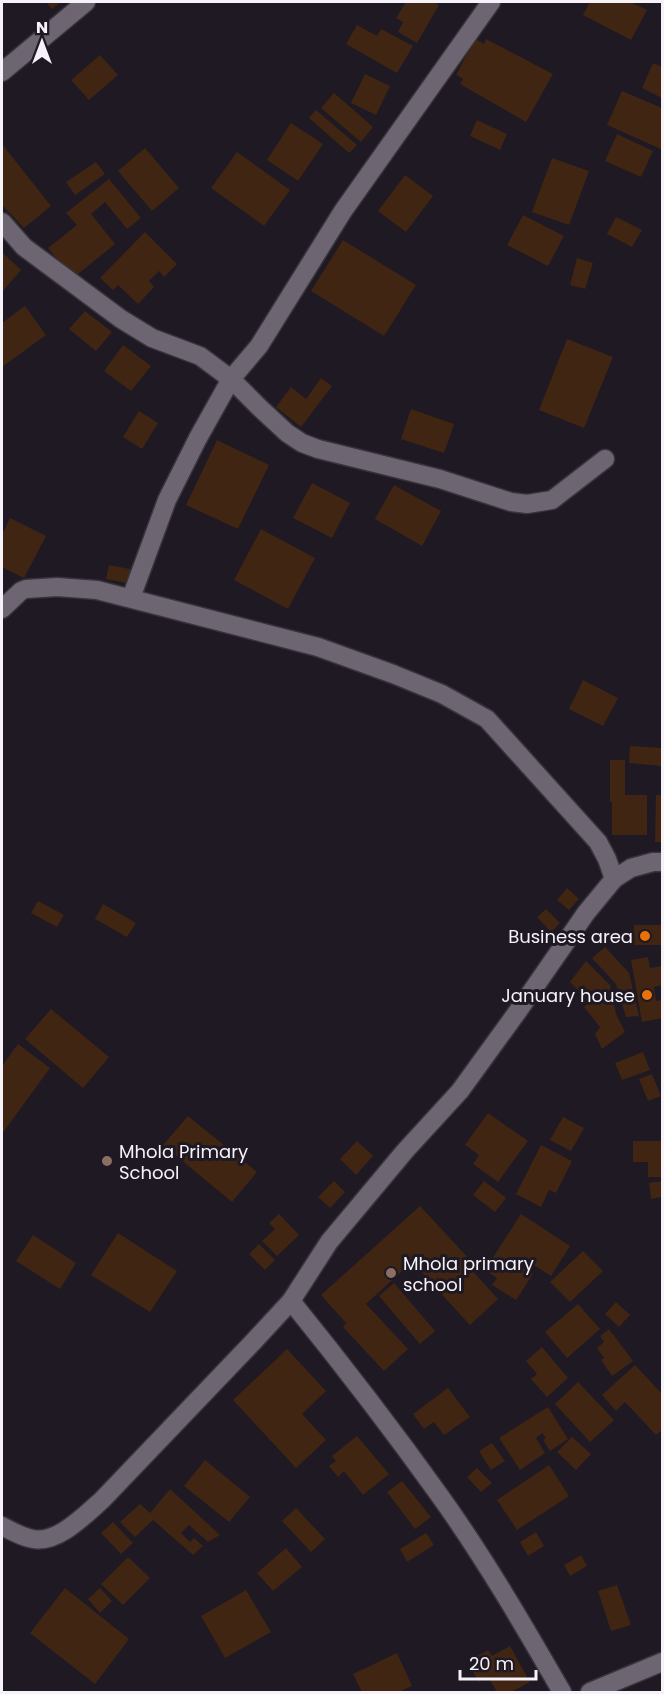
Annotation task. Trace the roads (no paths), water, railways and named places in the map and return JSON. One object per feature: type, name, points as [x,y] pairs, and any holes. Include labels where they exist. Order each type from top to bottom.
[{"type":"street","points":[[2,72],[86,2]]},
{"type":"street","points":[[131,598],[167,500],[231,379],[259,346],[343,211],[491,2]]},
{"type":"street","points":[[2,222],[24,247],[121,319],[152,338],[200,356],[231,379],[287,433],[302,443],[440,479],[511,502],[527,504],[552,500],[605,459]]},
{"type":"street","points":[[2,609],[21,591],[34,587],[57,586],[97,590],[318,647],[442,694],[487,719],[598,842],[614,879]]},
{"type":"street","points":[[2,1526],[32,1539],[52,1538],[74,1524],[102,1500],[291,1301],[328,1242],[405,1150],[460,1091],[586,913],[614,879],[630,867],[663,862]]},
{"type":"street","points":[[291,1301],[342,1365],[440,1497],[514,1608],[562,1692]]},
{"type":"street","points":[[590,1692],[663,1662]]},
{"type":"place","name":"Business area","points":[[645,936]]},
{"type":"place","name":"January house","points":[[647,995]]},
{"type":"place","name":"Mhola Primary School","points":[[107,1161]]},
{"type":"place","name":"Mhola primary school","points":[[391,1273]]}]
